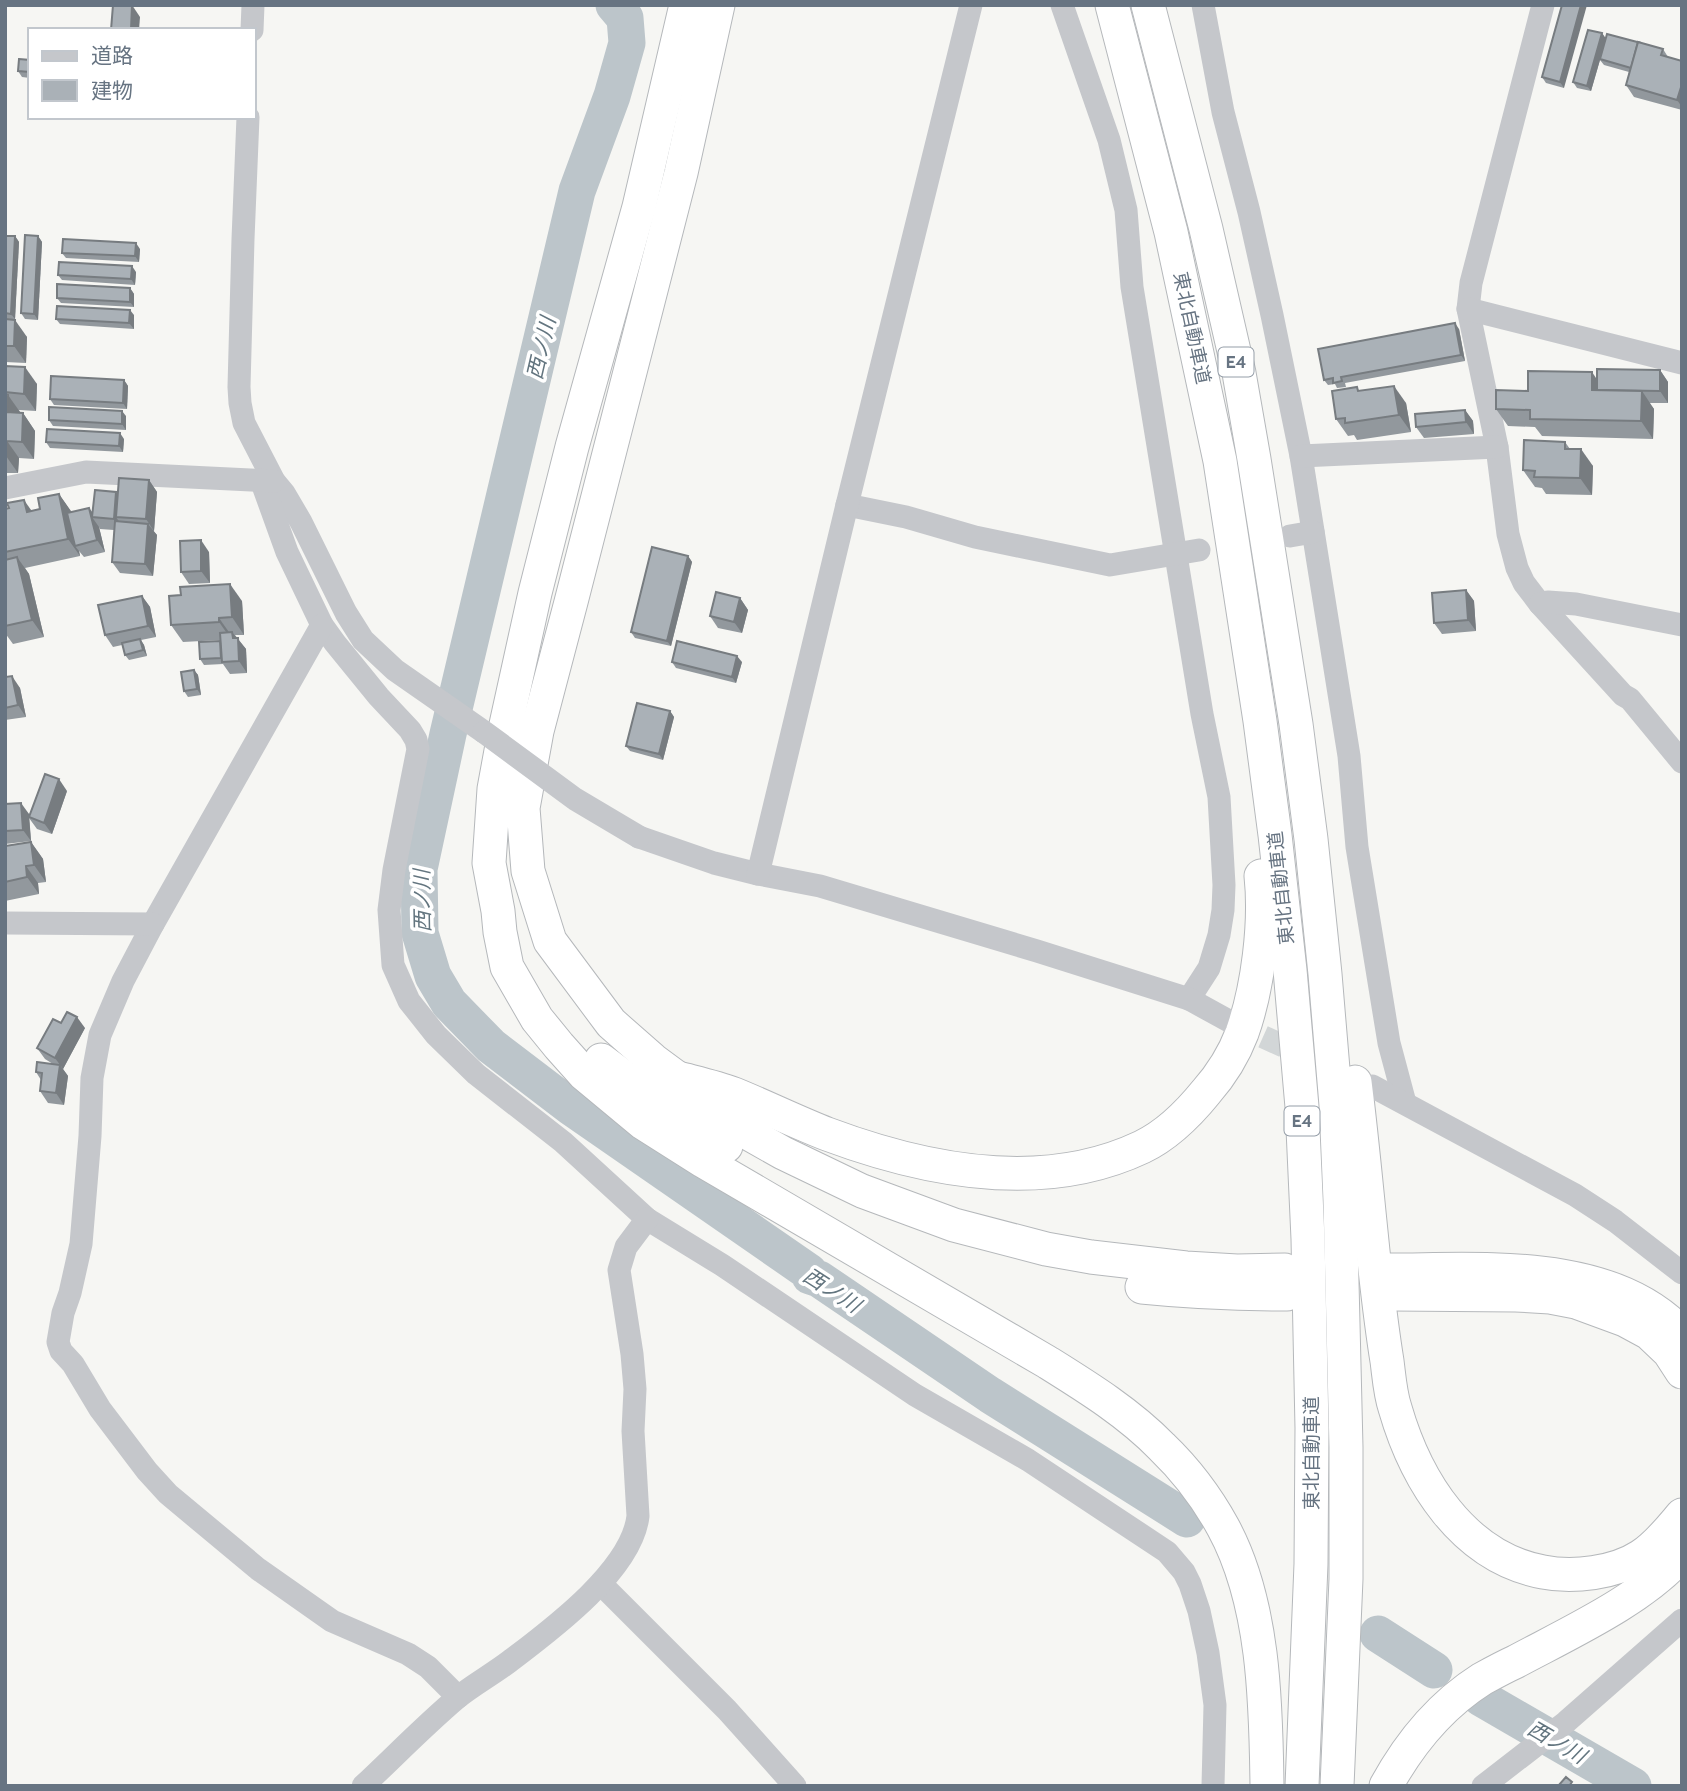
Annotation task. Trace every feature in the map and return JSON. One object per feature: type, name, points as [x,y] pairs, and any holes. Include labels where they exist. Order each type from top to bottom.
[{"type":"highway","points":[[686,5],[639,207],[572,447],[535,593],[505,729],[494,789],[489,863],[507,967],[537,1018],[559,1046],[584,1074],[643,1123],[703,1161],[1047,1362],[1093,1391],[1162,1446],[1208,1502],[1224,1528],[1245,1581],[1254,1617],[1265,1691],[1267,1786]]},
{"type":"highway","points":[[500,932],[547,1002],[597,1057],[672,1113],[718,1142],[815,1194],[908,1232],[964,1251],[1048,1271],[1187,1292],[1231,1294],[1286,1282],[1237,1271],[1186,1268],[1046,1249],[954,1225],[862,1191],[783,1153],[704,1106],[676,1077],[611,1023],[550,941],[527,872],[523,808],[537,731],[681,173],[718,5]]},
{"type":"highway","name":"東北自動車道","points":[[1112,5],[1171,232],[1220,461],[1260,721],[1290,971],[1302,1107],[1312,1429],[1311,1564],[1302,1786]]},
{"type":"highway","name":"東北自動車道","points":[[1148,5],[1206,229],[1238,373],[1296,724],[1311,839],[1336,1105],[1340,1200],[1346,1579],[1337,1786]]},
{"type":"highway","points":[[676,1077],[732,1093],[827,1134],[873,1149],[913,1160],[988,1173],[1055,1172],[1085,1167],[1117,1157],[1144,1146],[1171,1129],[1194,1107],[1224,1068],[1241,1034],[1257,971],[1261,938],[1262,883],[1220,461]]},
{"type":"highway","points":[[1296,724],[1321,838],[1342,974],[1388,1374],[1394,1407],[1421,1473],[1437,1501],[1460,1527],[1485,1548],[1508,1562],[1559,1575],[1586,1574],[1614,1567],[1640,1556],[1665,1535],[1682,1515]]},
{"type":"highway","points":[[1682,1334],[1668,1319],[1644,1304],[1614,1289],[1585,1280],[1509,1271],[1391,1282],[1550,1297],[1576,1302],[1625,1320],[1648,1334],[1669,1352],[1682,1372]]},
{"type":"highway","points":[[1386,1786],[1417,1737],[1438,1715],[1482,1679],[1612,1609],[1645,1587],[1682,1554]]},
{"type":"street","points":[[252,28],[253,5]]},
{"type":"street","points":[[758,874],[971,5]]},
{"type":"street","points":[[1062,5],[1109,140],[1126,210],[1132,286],[1202,714],[1219,797],[1223,911],[1209,968],[1189,999]]},
{"type":"street","points":[[1203,5],[1223,112],[1249,212],[1301,456],[1349,756],[1357,847],[1389,1043],[1405,1103]]},
{"type":"street","points":[[1543,5],[1471,282],[1468,309],[1497,447],[1511,549],[1524,583],[1540,604],[1623,695],[1630,699],[1682,762]]},
{"type":"street","points":[[248,119],[240,402],[244,423],[267,480],[287,552],[322,625],[416,740],[418,749],[394,870],[389,910],[393,965],[409,1001],[436,1035],[476,1074],[563,1142],[647,1219],[722,1265],[915,1395],[1028,1460],[1167,1552],[1184,1572],[1189,1584],[1199,1611],[1208,1653],[1215,1705],[1213,1786]]},
{"type":"street","points":[[1468,309],[1682,363]]},
{"type":"street","points":[[1301,456],[1497,447]]},
{"type":"street","points":[[5,488],[86,472],[267,480],[284,493],[346,613],[363,640],[396,670],[575,799],[639,837],[714,863],[820,886],[1037,951],[1189,999],[1229,1021]]},
{"type":"street","points":[[847,505],[905,517],[975,537],[1110,565],[1199,550]]},
{"type":"street","points":[[1290,536],[1313,532]]},
{"type":"street","points":[[1540,604],[1576,604],[1682,625]]},
{"type":"street","points":[[322,625],[153,924],[111,1006],[100,1035],[95,1056],[83,1224],[76,1270],[63,1313],[58,1342],[61,1351],[73,1364],[100,1409],[168,1494],[258,1569],[331,1621],[408,1654],[428,1667],[458,1697]]},
{"type":"street","points":[[5,923],[153,924]]},
{"type":"street","points":[[1372,1086],[1575,1195],[1615,1221],[1682,1273]]},
{"type":"street","points":[[363,1786],[458,1697],[511,1660],[601,1584],[630,1544],[638,1516],[633,1431],[635,1390],[619,1270],[626,1247],[647,1219]]},
{"type":"street","points":[[601,1584],[727,1710],[795,1786]]},
{"type":"street","points":[[1483,1786],[1566,1722],[1682,1620]]},
{"type":"building","points":[[113,5],[132,5],[131,28],[111,28]]},
{"type":"building","points":[[1562,5],[1581,5],[1560,82],[1542,77]]},
{"type":"building","points":[[1588,30],[1602,33],[1587,86],[1573,82]]},
{"type":"building","points":[[1607,34],[1638,42],[1631,68],[1600,59]]},
{"type":"building","points":[[1638,42],[1663,49],[1661,55],[1682,61],[1682,84],[1677,100],[1626,85]]},
{"type":"building","points":[[19,59],[28,60],[28,72],[18,71]]},
{"type":"building","points":[[25,235],[38,236],[34,314],[21,313]]},
{"type":"building","points":[[5,236],[15,236],[11,314],[5,313]]},
{"type":"building","points":[[63,239],[136,243],[135,256],[62,253]]},
{"type":"building","points":[[59,262],[132,266],[131,279],[58,275]]},
{"type":"building","points":[[57,284],[130,288],[130,302],[57,298]]},
{"type":"building","points":[[57,306],[130,310],[129,323],[56,319]]},
{"type":"building","points":[[5,319],[15,320],[14,346],[5,346]]},
{"type":"building","points":[[1455,323],[1461,355],[1341,377],[1342,381],[1333,383],[1333,378],[1324,380],[1318,349]]},
{"type":"building","points":[[5,366],[25,367],[24,394],[5,392]]},
{"type":"building","points":[[1597,369],[1660,370],[1660,391],[1597,390]]},
{"type":"building","points":[[1528,371],[1592,372],[1592,390],[1642,391],[1641,421],[1530,419],[1530,410],[1496,409],[1496,390],[1528,391]]},
{"type":"building","points":[[51,376],[124,380],[123,403],[50,399]]},
{"type":"building","points":[[1394,386],[1399,415],[1345,423],[1345,418],[1336,419],[1332,391]]},
{"type":"building","points":[[5,394],[8,395],[7,412],[23,413],[22,442],[7,441],[6,456]]},
{"type":"building","points":[[49,407],[122,411],[122,424],[49,420]]},
{"type":"building","points":[[1465,410],[1466,422],[1416,427],[1415,414]]},
{"type":"building","points":[[47,429],[120,433],[119,446],[46,442]]},
{"type":"building","points":[[1524,440],[1565,442],[1565,449],[1581,449],[1580,478],[1534,477],[1535,471],[1523,470]]},
{"type":"building","points":[[119,478],[149,480],[146,519],[116,517]]},
{"type":"building","points":[[95,490],[116,492],[114,519],[92,517]]},
{"type":"building","points":[[59,494],[68,539],[5,552],[5,509],[9,508],[7,503],[24,500],[27,512],[40,509],[38,498]]},
{"type":"building","points":[[89,508],[97,540],[75,546],[67,513]]},
{"type":"building","points":[[115,521],[148,524],[145,564],[112,562]]},
{"type":"building","points":[[201,540],[201,571],[181,572],[180,541]]},
{"type":"building","points":[[652,547],[688,556],[667,641],[631,632]]},
{"type":"building","points":[[17,557],[32,620],[5,626],[5,560]]},
{"type":"building","points":[[230,584],[232,617],[219,618],[219,622],[171,625],[169,596],[181,595],[180,587]]},
{"type":"building","points":[[1466,590],[1468,620],[1434,623],[1432,593]]},
{"type":"building","points":[[716,592],[740,598],[734,622],[710,616]]},
{"type":"building","points":[[142,596],[148,626],[105,635],[98,605]]},
{"type":"building","points":[[232,632],[233,638],[238,638],[239,661],[222,662],[220,633]]},
{"type":"building","points":[[140,639],[143,650],[125,655],[122,643]]},
{"type":"building","points":[[220,641],[221,658],[200,659],[199,642]]},
{"type":"building","points":[[677,641],[737,656],[732,677],[672,662]]},
{"type":"building","points":[[194,670],[197,689],[184,691],[181,672]]},
{"type":"building","points":[[12,676],[18,705],[5,708],[5,677]]},
{"type":"building","points":[[637,703],[670,711],[659,754],[626,746]]},
{"type":"building","points":[[45,774],[59,779],[44,823],[29,817]]},
{"type":"building","points":[[21,803],[23,830],[5,831],[5,804]]},
{"type":"building","points":[[31,842],[34,865],[26,866],[27,877],[5,882],[5,846]]},
{"type":"building","points":[[67,1012],[77,1017],[55,1058],[37,1048],[53,1019],[61,1023]]},
{"type":"building","points":[[37,1062],[60,1065],[56,1093],[40,1091],[42,1073],[36,1072]]},
{"type":"building","points":[[1566,1777],[1572,1782],[1569,1786],[1558,1786]]},
{"type":"waterway","name":"西ノ川","points":[[614,5],[625,18],[627,43],[612,96],[577,191],[448,734],[419,869],[420,933],[433,976],[449,1003],[491,1046],[571,1107],[809,1272],[810,1276],[819,1279],[990,1395],[1187,1519]]},
{"type":"waterway","name":"西ノ川","points":[[1378,1634],[1434,1670]]},
{"type":"waterway","name":"西ノ川","points":[[1481,1698],[1633,1786]]},
{"type":"tunnel","points":[[1232,1023],[1344,1073]]}]
